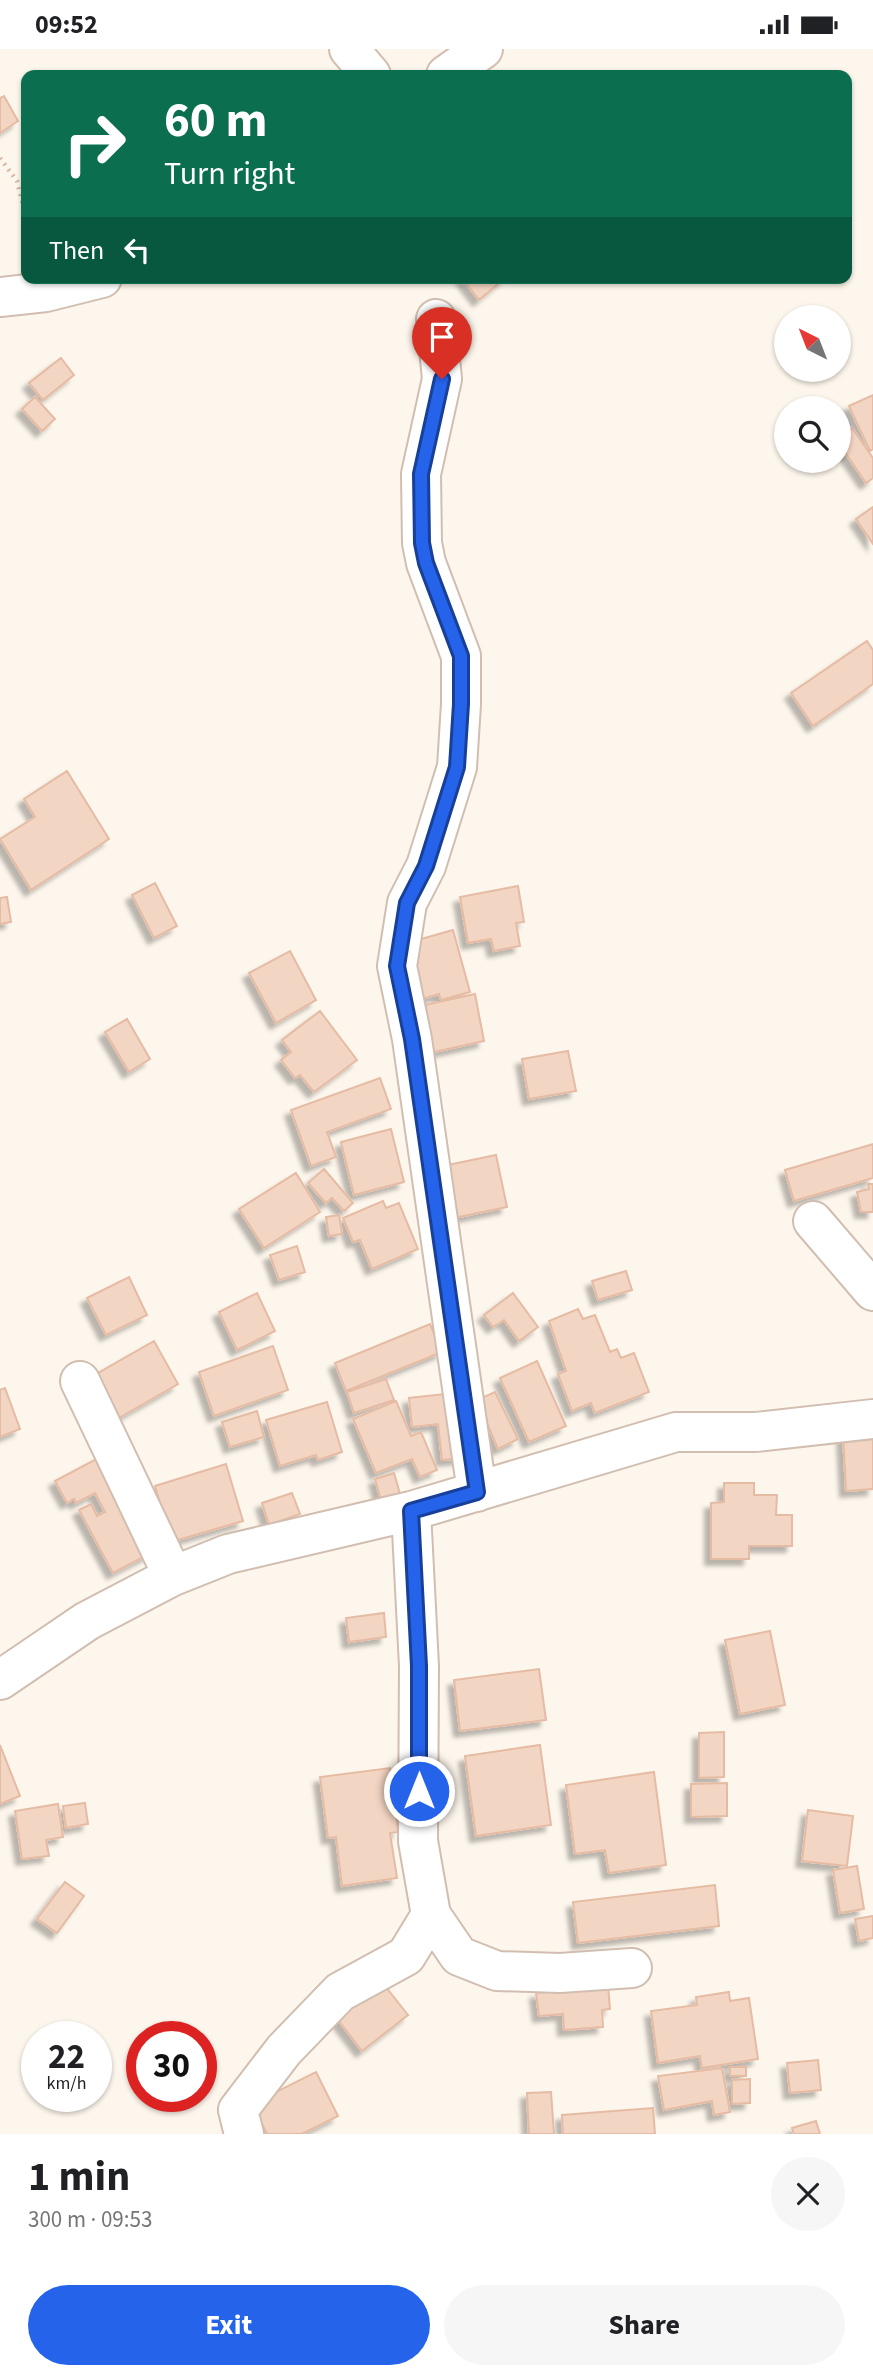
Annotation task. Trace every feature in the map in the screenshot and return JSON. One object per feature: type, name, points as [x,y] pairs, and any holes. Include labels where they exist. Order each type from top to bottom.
[{"type":"street","points":[[349,49],[367,70]]},
{"type":"street","points":[[453,70],[483,49]]},
{"type":"street","points":[[0,297],[46,292],[78,284]]},
{"type":"street","points":[[436,319],[442,379],[421,474],[422,543],[426,563],[461,656],[461,704],[457,767],[426,866],[407,903],[397,966],[412,1039],[477,1492]]},
{"type":"street","points":[[813,1221],[873,1291]]},
{"type":"street","points":[[80,1381],[173,1576]]},
{"type":"street","points":[[0,1680],[88,1621],[173,1576],[228,1554],[411,1511],[676,1432],[756,1432],[873,1419]]},
{"type":"street","points":[[411,1511],[419,1666],[418,1841],[431,1915],[459,1956],[497,1971],[560,1973],[632,1968]]},
{"type":"street","points":[[244,2134],[238,2110],[284,2050],[340,1992],[406,1956],[431,1915]]},
{"type":"path","points":[[0,158],[17,180],[21,196]]},
{"type":"building","points":[[4,96],[18,121],[0,133],[0,98]]},
{"type":"building","points":[[467,284],[498,284],[479,300]]},
{"type":"building","points":[[61,358],[74,375],[43,400],[29,383]]},
{"type":"building","points":[[873,395],[873,449],[870,451],[851,410],[851,405]]},
{"type":"building","points":[[35,397],[55,419],[42,431],[22,409]]},
{"type":"building","points":[[851,429],[873,458],[873,478],[866,483],[851,461]]},
{"type":"building","points":[[873,507],[873,544],[856,519]]},
{"type":"building","points":[[867,641],[873,650],[873,684],[813,726],[791,693]]},
{"type":"building","points":[[67,771],[109,839],[31,890],[0,839],[35,817],[24,799]]},
{"type":"building","points":[[155,883],[177,926],[154,938],[132,895]]},
{"type":"building","points":[[518,886],[524,922],[516,923],[520,946],[494,951],[491,939],[468,943],[460,897]]},
{"type":"building","points":[[7,897],[11,922],[0,924],[0,898]]},
{"type":"building","points":[[453,930],[470,992],[441,1000],[439,994],[422,999],[407,943]]},
{"type":"building","points":[[290,951],[316,1000],[276,1023],[249,973]]},
{"type":"building","points":[[475,994],[484,1041],[421,1055],[411,1008]]},
{"type":"building","points":[[320,1011],[357,1060],[314,1092],[300,1075],[295,1078],[281,1060],[291,1052],[282,1040]]},
{"type":"building","points":[[127,1019],[150,1059],[129,1072],[105,1032]]},
{"type":"building","points":[[568,1051],[576,1091],[529,1099],[522,1059]]},
{"type":"building","points":[[380,1078],[391,1109],[327,1132],[336,1157],[311,1166],[291,1110]]},
{"type":"building","points":[[391,1129],[404,1182],[354,1195],[341,1142]]},
{"type":"building","points":[[873,1144],[873,1178],[794,1201],[785,1170]]},
{"type":"building","points":[[496,1155],[507,1207],[454,1218],[443,1166]]},
{"type":"building","points":[[324,1169],[353,1203],[344,1211],[332,1198],[326,1203],[308,1183]]},
{"type":"building","points":[[296,1173],[320,1212],[264,1248],[239,1209]]},
{"type":"building","points":[[868,1184],[873,1184],[873,1212],[861,1212],[857,1192],[869,1189]]},
{"type":"building","points":[[383,1201],[386,1208],[399,1203],[418,1249],[372,1269],[360,1240],[353,1242],[343,1218]]},
{"type":"building","points":[[339,1215],[342,1234],[329,1236],[326,1217]]},
{"type":"building","points":[[297,1246],[305,1272],[279,1280],[270,1255]]},
{"type":"building","points":[[626,1271],[632,1290],[598,1300],[592,1281]]},
{"type":"building","points":[[129,1277],[147,1315],[106,1335],[87,1298]]},
{"type":"building","points":[[257,1293],[275,1331],[237,1350],[219,1312]]},
{"type":"building","points":[[513,1293],[538,1327],[519,1341],[504,1320],[493,1327],[484,1315]]},
{"type":"building","points":[[578,1309],[583,1319],[595,1315],[610,1352],[617,1349],[621,1358],[634,1353],[649,1392],[595,1413],[591,1403],[572,1411],[558,1374],[566,1371],[549,1321]]},
{"type":"building","points":[[430,1324],[442,1352],[346,1391],[335,1363]]},
{"type":"building","points":[[154,1341],[178,1384],[117,1419],[93,1376]]},
{"type":"building","points":[[273,1346],[288,1390],[214,1416],[199,1372]]},
{"type":"building","points":[[537,1361],[566,1426],[529,1442],[500,1378]]},
{"type":"building","points":[[386,1379],[394,1400],[354,1413],[347,1392]]},
{"type":"building","points":[[5,1388],[20,1429],[0,1437],[0,1390]]},
{"type":"building","points":[[495,1392],[518,1439],[498,1449],[477,1400]]},
{"type":"building","points":[[454,1393],[461,1458],[442,1460],[438,1424],[412,1427],[409,1398]]},
{"type":"building","points":[[396,1401],[411,1436],[421,1432],[437,1470],[420,1477],[412,1459],[376,1473],[353,1419]]},
{"type":"building","points":[[327,1402],[342,1452],[318,1460],[316,1455],[280,1466],[266,1420]]},
{"type":"building","points":[[257,1411],[264,1437],[230,1447],[222,1422]]},
{"type":"building","points":[[873,1435],[873,1489],[846,1491],[843,1436]]},
{"type":"building","points":[[102,1456],[153,1552],[113,1573],[79,1510],[91,1504],[97,1516],[105,1512],[95,1493],[76,1503],[74,1499],[67,1503],[55,1481]]},
{"type":"building","points":[[226,1464],[243,1521],[171,1542],[155,1486]]},
{"type":"building","points":[[394,1473],[400,1494],[381,1500],[375,1479]]},
{"type":"building","points":[[724,1483],[754,1483],[754,1495],[777,1495],[776,1515],[792,1515],[792,1546],[749,1546],[749,1559],[711,1559],[711,1503],[724,1502]]},
{"type":"building","points":[[292,1493],[300,1514],[269,1525],[262,1503]]},
{"type":"building","points":[[384,1613],[386,1637],[349,1642],[346,1618]]},
{"type":"building","points":[[770,1631],[785,1705],[740,1714],[725,1640]]},
{"type":"building","points":[[539,1669],[546,1720],[460,1731],[454,1680]]},
{"type":"building","points":[[724,1732],[724,1777],[699,1778],[699,1733]]},
{"type":"building","points":[[0,1745],[20,1796],[0,1804]]},
{"type":"building","points":[[540,1745],[551,1825],[476,1836],[465,1756]]},
{"type":"building","points":[[390,1768],[398,1832],[390,1833],[397,1878],[342,1886],[336,1837],[328,1838],[320,1777]]},
{"type":"building","points":[[654,1772],[666,1865],[609,1873],[605,1850],[575,1854],[566,1785]]},
{"type":"building","points":[[727,1783],[727,1816],[691,1817],[691,1784]]},
{"type":"building","points":[[85,1803],[88,1824],[66,1828],[63,1806]]},
{"type":"building","points":[[58,1804],[63,1837],[46,1840],[49,1856],[22,1859],[15,1811]]},
{"type":"building","points":[[808,1810],[853,1816],[847,1866],[802,1861]]},
{"type":"building","points":[[857,1866],[864,1909],[840,1913],[833,1870]]},
{"type":"building","points":[[65,1882],[84,1896],[57,1933],[37,1919]]},
{"type":"building","points":[[715,1885],[719,1926],[578,1943],[573,1902]]},
{"type":"building","points":[[873,1916],[873,1938],[859,1941],[855,1919]]},
{"type":"building","points":[[378,1977],[408,2015],[362,2051],[332,2012]]},
{"type":"building","points":[[608,1986],[610,2009],[602,2010],[603,2027],[564,2030],[563,2014],[539,2016],[536,1993]]},
{"type":"building","points":[[729,1992],[730,2001],[749,1998],[758,2059],[702,2068],[700,2056],[658,2063],[651,2011],[697,2005],[696,1997]]},
{"type":"building","points":[[818,2060],[821,2090],[790,2093],[787,2063]]},
{"type":"building","points":[[730,2067],[746,2067],[746,2076],[730,2076]]},
{"type":"building","points":[[722,2068],[730,2112],[714,2115],[712,2101],[664,2110],[658,2076]]},
{"type":"building","points":[[316,2072],[338,2116],[302,2134],[267,2134],[252,2104]]},
{"type":"building","points":[[750,2079],[750,2103],[732,2104],[732,2080]]},
{"type":"building","points":[[551,2092],[554,2134],[529,2134],[527,2093]]},
{"type":"building","points":[[653,2108],[655,2134],[563,2134],[562,2115]]},
{"type":"building","points":[[816,2121],[820,2134],[794,2134],[792,2128]]},
{"type":"route","points":[[419,1791],[419,1666],[411,1511],[477,1492],[412,1039],[397,966],[407,903],[426,866],[457,767],[461,656],[426,563],[422,543],[421,474],[442,379]]}]
